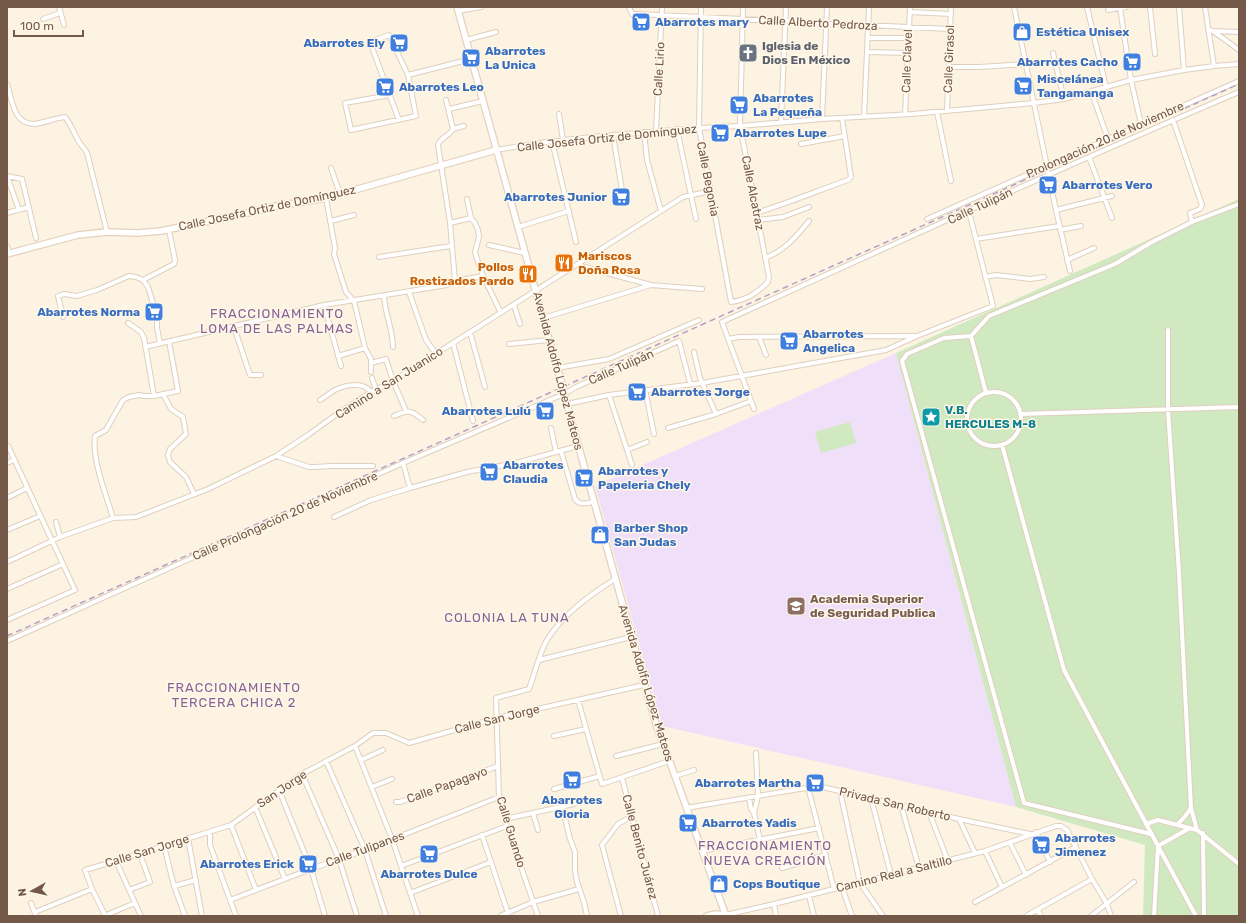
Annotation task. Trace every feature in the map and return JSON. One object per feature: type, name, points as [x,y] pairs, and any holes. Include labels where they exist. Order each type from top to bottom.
[{"type":"street","points":[[58,7],[64,25]]},
{"type":"street","points":[[457,9],[480,7]]},
{"type":"street","name":"Calle Alberto Pedroza","points":[[629,7],[632,14],[661,16],[950,29]]},
{"type":"street","name":"Calle Lirio","points":[[656,131],[662,7]]},
{"type":"street","name":"Calle Begonia","points":[[702,7],[699,128],[731,302],[741,301],[750,297],[768,282]]},
{"type":"street","name":"Calle Alcatraz","points":[[743,7],[740,126],[769,276],[768,282]]},
{"type":"street","points":[[782,122],[786,7]]},
{"type":"street","points":[[822,119],[827,7]]},
{"type":"street","points":[[864,117],[869,7]]},
{"type":"street","name":"Calle Girasol","points":[[947,111],[951,7]]},
{"type":"street","points":[[1014,7],[1048,174],[1070,270]]},
{"type":"street","points":[[1087,7],[1106,87]]},
{"type":"street","points":[[1108,10],[1126,7]]},
{"type":"street","points":[[1150,7],[1155,54]]},
{"type":"street","points":[[1179,7],[1184,70]]},
{"type":"street","points":[[1205,7],[1211,30],[1214,66]]},
{"type":"street","points":[[1120,8],[1131,80],[1141,124]]},
{"type":"street","name":"Avenida Adolfo López Mateos","points":[[457,9],[563,387],[566,404],[644,685],[674,776],[725,916]]},
{"type":"street","points":[[910,9],[951,14]]},
{"type":"street","name":"Calle Clavel","points":[[905,114],[910,9]]},
{"type":"street","points":[[43,19],[60,13]]},
{"type":"street","points":[[1211,30],[1239,32]]},
{"type":"street","points":[[1211,30],[1239,50]]},
{"type":"street","points":[[466,40],[496,32]]},
{"type":"street","points":[[390,95],[345,103],[351,130],[399,120],[416,116],[408,75],[389,35],[370,42],[390,95],[399,120]]},
{"type":"street","points":[[868,38],[908,38]]},
{"type":"street","points":[[867,52],[908,53]]},
{"type":"street","points":[[1053,53],[1064,99]]},
{"type":"street","points":[[408,75],[471,59]]},
{"type":"street","points":[[949,67],[1025,64]]},
{"type":"street","name":"Calle Josefa Ortiz de Domínguez","points":[[8,254],[64,237],[107,232],[138,233],[169,230],[265,208],[326,198],[496,150],[552,141],[677,129],[937,112],[1034,103],[1064,99],[1131,80],[1184,70],[1239,64]]},
{"type":"street","name":"Prolongación 20 de Noviembre","points":[[927,219],[1239,81]]},
{"type":"street","points":[[7,84],[16,115],[25,123],[35,124],[65,116],[70,123],[78,142],[84,146],[87,153],[107,232]]},
{"type":"street","points":[[1091,91],[1108,139]]},
{"type":"street","name":"Calle Tulipán","points":[[728,339],[722,322],[969,212],[1048,174],[1239,92]]},
{"type":"street","points":[[446,100],[453,129],[450,134],[438,142],[440,166],[450,223],[455,281]]},
{"type":"street","points":[[449,109],[483,101]]},
{"type":"street","points":[[937,112],[951,181]]},
{"type":"street","points":[[558,114],[564,140]]},
{"type":"street","points":[[756,213],[790,202],[801,196],[848,180],[851,177],[842,118]]},
{"type":"street","points":[[1173,120],[1202,205],[1200,209],[1190,213],[1192,222]]},
{"type":"street","points":[[453,129],[464,126]]},
{"type":"street","points":[[677,129],[696,219]]},
{"type":"street","points":[[644,132],[647,160],[660,211]]},
{"type":"street","points":[[613,135],[622,190]]},
{"type":"street","points":[[801,144],[845,136]]},
{"type":"street","points":[[552,141],[576,242]]},
{"type":"street","points":[[1089,156],[1112,218]]},
{"type":"street","points":[[331,168],[340,194]]},
{"type":"street","points":[[19,210],[7,176],[22,180],[36,238]]},
{"type":"street","name":"Camino a San Juanico","points":[[7,562],[60,537],[113,518],[136,517],[194,494],[276,456],[374,391],[393,381],[514,305],[660,211],[683,197],[691,194],[711,191]]},
{"type":"street","points":[[1056,210],[1112,196]]},
{"type":"street","points":[[326,198],[335,248],[334,254],[346,292],[354,301],[366,348],[371,359],[371,372]]},
{"type":"street","points":[[467,199],[470,218],[475,223],[478,230],[479,237],[475,252],[483,276],[501,313]]},
{"type":"street","points":[[1151,834],[1024,803],[902,361],[907,354],[944,338],[971,336],[988,316],[1115,264],[1152,242],[1192,222],[1239,204]]},
{"type":"street","points":[[7,213],[29,207]]},
{"type":"street","points":[[758,220],[783,217],[809,207]]},
{"type":"street","points":[[518,227],[569,211]]},
{"type":"street","points":[[566,404],[645,389],[702,383],[886,350],[993,306],[969,212]]},
{"type":"street","points":[[331,221],[354,215]]},
{"type":"street","points":[[450,223],[470,218]]},
{"type":"street","points":[[765,258],[776,254],[791,243],[809,222]]},
{"type":"street","points":[[976,239],[1081,226]]},
{"type":"street","points":[[143,280],[174,264],[175,260],[169,230]]},
{"type":"street","points":[[489,245],[525,253]]},
{"type":"street","points":[[7,246],[8,254]]},
{"type":"street","points":[[379,257],[451,246]]},
{"type":"street","points":[[1068,260],[1094,248]]},
{"type":"street","points":[[577,265],[651,285],[702,289]]},
{"type":"street","points":[[985,277],[996,275],[1006,275],[1017,278],[1044,277]]},
{"type":"street","points":[[63,317],[58,296],[64,294],[77,296],[97,290],[129,276],[136,277],[143,280],[150,292],[157,316],[157,328],[160,343]]},
{"type":"street","points":[[145,347],[324,305],[409,292],[483,276]]},
{"type":"street","points":[[543,318],[651,285]]},
{"type":"street","points":[[409,292],[426,340],[436,354]]},
{"type":"street","points":[[384,296],[387,318],[393,337],[393,347]]},
{"type":"street","points":[[324,305],[341,366]]},
{"type":"street","points":[[514,305],[520,324]]},
{"type":"street","points":[[557,368],[609,359],[699,320]]},
{"type":"street","points":[[128,323],[141,332],[144,338],[154,396]]},
{"type":"street","points":[[234,326],[250,375],[261,375]]},
{"type":"street","points":[[1168,330],[1168,410],[1179,573],[1191,808],[1197,830]]},
{"type":"street","points":[[470,332],[485,387]]},
{"type":"street","points":[[754,410],[728,339],[739,337],[917,336]]},
{"type":"street","points":[[971,336],[986,393]]},
{"type":"street","points":[[759,337],[766,355]]},
{"type":"street","points":[[509,344],[549,340]]},
{"type":"street","points":[[113,518],[98,468],[95,450],[95,436],[106,430],[123,400],[139,395],[154,396],[178,391],[169,341]]},
{"type":"street","name":"Calle Tulipán","points":[[564,394],[576,387],[679,341],[690,384]]},
{"type":"street","points":[[453,343],[473,421]]},
{"type":"street","points":[[338,356],[366,348]]},
{"type":"street","points":[[694,352],[702,383],[716,414]]},
{"type":"street","points":[[371,363],[386,359],[393,381],[406,411]]},
{"type":"street","points":[[372,378],[374,391]]},
{"type":"street","points":[[320,400],[328,396],[333,391],[353,386],[363,385],[374,391]]},
{"type":"street","points":[[645,389],[654,434]]},
{"type":"street","points":[[998,392],[1007,395],[1014,401],[1020,414],[1020,424],[1017,433],[1011,440],[1002,445],[987,446],[978,442],[967,427],[966,417],[968,408],[976,398],[986,393],[998,392]]},
{"type":"street","points":[[163,394],[171,409],[183,417],[186,432],[184,436],[170,448],[168,455],[170,462],[173,467],[186,477],[194,494]]},
{"type":"street","name":"Calle Prolongación 20 de Noviembre","points":[[7,641],[403,463],[564,394]]},
{"type":"street","points":[[609,395],[632,465]]},
{"type":"street","points":[[668,428],[716,414],[751,401]]},
{"type":"street","points":[[1020,414],[1239,407]]},
{"type":"street","points":[[394,416],[406,411],[413,412],[423,420]]},
{"type":"street","points":[[551,428],[575,499],[581,504],[594,502]]},
{"type":"street","points":[[627,450],[647,442]]},
{"type":"street","points":[[1002,445],[1064,670],[1196,916]]},
{"type":"street","points":[[7,620],[75,590],[8,446]]},
{"type":"street","points":[[334,517],[371,500],[410,488],[467,472],[516,463],[578,446]]},
{"type":"street","points":[[276,456],[308,467],[373,466]]},
{"type":"street","points":[[7,463],[14,460]]},
{"type":"street","points":[[403,463],[410,488]]},
{"type":"street","points":[[7,498],[27,488]]},
{"type":"street","points":[[7,530],[40,516]]},
{"type":"street","points":[[56,522],[60,537]]},
{"type":"street","points":[[7,589],[63,564]]},
{"type":"street","points":[[539,660],[546,640],[562,620],[591,594],[615,578]]},
{"type":"street","points":[[539,660],[631,637]]},
{"type":"street","name":"Calle Guando","points":[[538,916],[507,826],[499,797],[498,718],[496,698],[529,689],[539,660]]},
{"type":"street","name":"Calle San Jorge","points":[[354,746],[373,734],[386,733],[409,743],[498,718],[644,685]]},
{"type":"street","points":[[578,700],[602,784],[669,761]]},
{"type":"street","points":[[554,736],[586,729]]},
{"type":"street","points":[[616,756],[663,744]]},
{"type":"street","points":[[354,746],[392,839],[418,916]]},
{"type":"street","name":"San Jorge","points":[[210,832],[231,825],[302,774],[354,746]]},
{"type":"street","points":[[361,760],[383,750]]},
{"type":"street","points":[[754,813],[758,796],[756,753]]},
{"type":"street","points":[[326,761],[364,850],[386,916]]},
{"type":"street","name":"Calle Papagayo","points":[[396,802],[400,802],[498,766]]},
{"type":"street","points":[[674,776],[694,770]]},
{"type":"street","points":[[302,774],[339,859],[357,916]]},
{"type":"street","points":[[554,789],[600,776]]},
{"type":"street","name":"Calle Benito Juárez","points":[[622,778],[658,916]]},
{"type":"street","points":[[372,787],[392,779]]},
{"type":"street","name":"Privada San Roberto","points":[[686,808],[818,786],[1031,834]]},
{"type":"street","points":[[808,787],[834,889]]},
{"type":"street","points":[[279,790],[311,869],[325,916]]},
{"type":"street","points":[[840,791],[860,883],[883,916]]},
{"type":"street","name":"Calle Tulipanes","points":[[230,900],[364,850],[499,797]]},
{"type":"street","points":[[749,798],[760,840]]},
{"type":"street","points":[[871,798],[891,875]]},
{"type":"street","points":[[505,819],[574,804]]},
{"type":"street","points":[[901,805],[918,868]]},
{"type":"street","points":[[562,806],[570,839],[575,852],[575,871],[587,916]]},
{"type":"street","points":[[255,807],[285,879]]},
{"type":"street","points":[[1178,824],[1191,808]]},
{"type":"street","points":[[929,812],[948,860]]},
{"type":"street","points":[[533,813],[538,830]]},
{"type":"street","points":[[621,916],[602,845],[618,824],[632,816]]},
{"type":"street","points":[[959,819],[975,853]]},
{"type":"street","points":[[1146,824],[1158,820],[1197,830],[1203,833],[1239,864]]},
{"type":"street","points":[[231,825],[256,890]]},
{"type":"street","points":[[401,866],[507,826]]},
{"type":"street","name":"Camino Real a Saltillo","points":[[706,916],[716,914],[725,916],[985,851],[1056,826],[1061,826],[1067,830],[1076,848]]},
{"type":"street","points":[[702,850],[819,828]]},
{"type":"street","points":[[1158,846],[1190,828]]},
{"type":"street","points":[[210,832],[210,845],[236,916]]},
{"type":"street","name":"Calle San Jorge","points":[[92,889],[85,870],[210,832]]},
{"type":"street","points":[[1036,832],[1050,862]]},
{"type":"street","points":[[1203,833],[1204,916]]},
{"type":"street","points":[[482,835],[508,913]]},
{"type":"street","points":[[188,838],[202,916]]},
{"type":"street","points":[[1010,843],[1026,875]]},
{"type":"street","points":[[164,846],[174,886],[185,916]]},
{"type":"street","points":[[1154,916],[1158,846]]},
{"type":"street","points":[[975,902],[1076,848],[1107,904],[1111,916]]},
{"type":"street","points":[[985,851],[1002,887]]},
{"type":"street","points":[[129,890],[150,882],[140,854]]},
{"type":"street","points":[[782,868],[826,855]]},
{"type":"street","points":[[116,861],[141,916]]},
{"type":"street","points":[[410,893],[491,862]]},
{"type":"street","points":[[1026,916],[1092,879]]},
{"type":"street","points":[[174,886],[196,880]]},
{"type":"street","points":[[1091,916],[1134,882]]},
{"type":"street","points":[[842,887],[852,916]]},
{"type":"street","points":[[31,903],[35,914],[92,889],[104,916],[135,903]]},
{"type":"street","points":[[500,916],[533,902],[579,889]]},
{"type":"street","points":[[809,896],[814,916]]},
{"type":"street","points":[[774,904],[776,916]]},
{"type":"street","points":[[1038,910],[1041,916]]},
{"type":"shaded area","name":"Academia Superior de Seguridad Publica","points":[[896,353],[1016,807],[662,726],[595,486]]},
{"type":"green space","points":[[1239,199],[1239,916],[1143,916],[1145,845],[1016,807],[896,353]]},
{"type":"green space","points":[[850,422],[856,443],[821,453],[815,432]]},
{"type":"railway","points":[[7,636],[1239,84]]},
{"type":"place","name":"Abarrotes mary","points":[[641,22]]},
{"type":"place","name":"Estética Unisex","points":[[1022,32]]},
{"type":"place","name":"Abarrotes Ely","points":[[399,43]]},
{"type":"place","name":"Iglesia de Dios En México","points":[[748,53]]},
{"type":"place","name":"Abarrotes La Unica","points":[[471,58]]},
{"type":"place","name":"Abarrotes Cacho","points":[[1132,62]]},
{"type":"place","name":"Miscelánea Tangamanga","points":[[1023,86]]},
{"type":"place","name":"Abarrotes Leo","points":[[385,87]]},
{"type":"place","name":"Abarrotes La Pequeña","points":[[739,105]]},
{"type":"place","name":"Abarrotes Lupe","points":[[720,133]]},
{"type":"place","name":"Abarrotes Vero","points":[[1048,185]]},
{"type":"place","name":"Abarrotes Junior","points":[[621,197]]},
{"type":"place","name":"Mariscos Doña Rosa","points":[[564,263]]},
{"type":"place","name":"Pollos Rostizados Pardo","points":[[528,274]]},
{"type":"place","name":"Abarrotes Norma","points":[[154,312]]},
{"type":"place","name":"Abarrotes Angelica","points":[[789,341]]},
{"type":"place","name":"Abarrotes Jorge","points":[[637,392]]},
{"type":"place","name":"Abarrotes Lulú","points":[[545,411]]},
{"type":"place","name":"V.B. HERCULES M-8","points":[[931,417]]},
{"type":"place","name":"Abarrotes Claudia","points":[[489,472]]},
{"type":"place","name":"Abarrotes y Papeleria Chely","points":[[584,478]]},
{"type":"place","name":"Barber Shop San Judas","points":[[600,535]]},
{"type":"place","name":"Academia Superior de Seguridad Publica","points":[[796,606]]},
{"type":"place","name":"Abarrotes Gloria","points":[[572,780]]},
{"type":"place","name":"Abarrotes Martha","points":[[815,783]]},
{"type":"place","name":"Abarrotes Yadis","points":[[688,823]]},
{"type":"place","name":"Abarrotes Jimenez","points":[[1041,845]]},
{"type":"place","name":"Abarrotes Dulce","points":[[429,854]]},
{"type":"place","name":"Abarrotes Erick","points":[[308,864]]},
{"type":"place","name":"Cops Boutique","points":[[719,884]]},
{"type":"district","name":"FRACCIONAMIENTO LOMA DE LAS PALMAS","points":[[277,320]]},
{"type":"district","name":"COLONIA LA TUNA","points":[[507,617]]},
{"type":"district","name":"FRACCIONAMIENTO TERCERA CHICA 2","points":[[234,694]]},
{"type":"district","name":"FRACCIONAMIENTO NUEVA CREACIÓN","points":[[765,852]]}]
